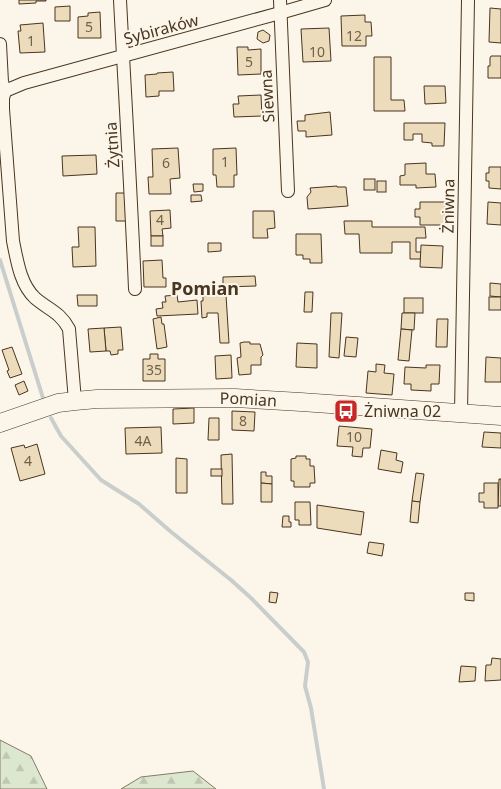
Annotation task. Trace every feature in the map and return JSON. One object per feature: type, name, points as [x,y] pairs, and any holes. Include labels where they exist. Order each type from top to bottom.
[{"type":"street","name":"Żytnia","points":[[120,0],[135,288]]},
{"type":"street","name":"Siewna","points":[[280,0],[288,191]]},
{"type":"street","name":"Sybiraków","points":[[5,91],[24,83],[280,14],[325,0]]},
{"type":"street","name":"Żniwna","points":[[461,413],[468,0]]},
{"type":"street","points":[[0,44],[2,82],[5,91],[2,98],[17,262],[27,288],[35,298],[64,320],[69,329],[75,400]]},
{"type":"street","name":"Pomian","points":[[0,423],[58,403],[75,400],[107,399],[243,398],[501,416]]},
{"type":"green space","points":[[0,740],[31,756],[47,789],[0,789]]},
{"type":"green space","points":[[193,771],[216,789],[121,789],[141,777]]},
{"type":"building","points":[[19,0],[46,0],[46,1],[19,4]]},
{"type":"building","points":[[70,6],[70,21],[55,21],[55,7]]},
{"type":"building","points":[[490,8],[501,9],[501,43],[489,42]]},
{"type":"building","points":[[100,12],[101,38],[78,38],[78,17],[88,16],[88,13]]},
{"type":"building","points":[[365,15],[365,22],[371,22],[372,36],[366,36],[366,46],[342,46],[341,16]]},
{"type":"building","points":[[43,23],[45,52],[20,53],[18,31],[21,31],[20,25]]},
{"type":"building","points":[[329,28],[331,61],[303,62],[301,29]]},
{"type":"building","points":[[263,30],[270,35],[269,41],[263,43],[257,39],[258,32]]},
{"type":"building","points":[[237,47],[248,47],[248,50],[261,49],[261,74],[238,75]]},
{"type":"building","points":[[491,56],[501,56],[501,78],[488,78],[488,66],[490,66]]},
{"type":"building","points":[[374,57],[391,57],[391,100],[404,100],[405,111],[374,111]]},
{"type":"building","points":[[173,72],[174,91],[159,91],[159,96],[146,97],[145,75]]},
{"type":"building","points":[[424,86],[445,86],[446,103],[425,104]]},
{"type":"building","points":[[261,95],[262,116],[234,117],[233,104],[239,104],[238,96]]},
{"type":"building","points":[[330,112],[332,135],[306,137],[306,131],[298,131],[297,121],[305,121],[305,115]]},
{"type":"building","points":[[404,123],[445,123],[444,146],[432,146],[432,143],[422,142],[422,134],[413,134],[413,140],[404,140]]},
{"type":"building","points":[[178,148],[180,178],[170,179],[171,194],[149,194],[148,177],[153,177],[152,149]]},
{"type":"building","points":[[236,148],[237,175],[234,175],[234,187],[217,187],[216,175],[213,175],[213,149]]},
{"type":"building","points":[[96,155],[97,174],[63,176],[62,156]]},
{"type":"building","points":[[426,163],[426,174],[435,174],[436,187],[416,188],[416,185],[400,185],[400,176],[405,175],[405,164]]},
{"type":"building","points":[[489,167],[501,167],[501,189],[489,188],[489,181],[486,181],[486,173],[489,173]]},
{"type":"building","points":[[364,179],[375,179],[375,190],[364,190]]},
{"type":"building","points":[[377,181],[386,181],[386,192],[377,192]]},
{"type":"building","points":[[193,184],[203,184],[203,191],[194,192]]},
{"type":"building","points":[[346,187],[348,206],[308,209],[307,197],[311,192],[310,188]]},
{"type":"building","points":[[116,193],[126,193],[127,221],[116,221]]},
{"type":"building","points":[[191,195],[201,195],[202,201],[191,202]]},
{"type":"building","points":[[420,202],[445,202],[445,225],[420,225],[420,217],[415,217],[415,209],[420,209]]},
{"type":"building","points":[[488,202],[501,203],[501,225],[487,224]]},
{"type":"building","points":[[170,210],[171,228],[162,229],[163,236],[151,236],[150,211]]},
{"type":"building","points":[[253,211],[274,211],[275,228],[267,229],[268,238],[253,238]]},
{"type":"building","points":[[344,221],[372,221],[372,227],[425,227],[426,238],[416,238],[416,252],[421,252],[421,259],[410,259],[410,242],[392,242],[392,253],[360,253],[359,234],[345,234]]},
{"type":"building","points":[[78,227],[95,227],[96,266],[73,267],[72,247],[79,247]]},
{"type":"building","points":[[296,234],[321,234],[322,263],[310,263],[310,259],[303,259],[303,255],[296,255]]},
{"type":"building","points":[[151,236],[163,236],[163,246],[151,246]]},
{"type":"building","points":[[208,243],[221,243],[221,251],[208,252]]},
{"type":"building","points":[[421,245],[443,246],[442,268],[420,267]]},
{"type":"building","points":[[162,260],[163,278],[166,278],[166,287],[144,287],[143,261]]},
{"type":"building","points":[[255,276],[256,286],[223,287],[223,277]]},
{"type":"building","points":[[490,283],[501,284],[501,297],[490,296]]},
{"type":"building","points":[[305,292],[313,292],[312,312],[304,312]]},
{"type":"building","points":[[77,295],[97,295],[97,306],[78,306]]},
{"type":"building","points":[[177,295],[178,302],[197,300],[198,314],[157,316],[156,309],[163,308],[162,302],[166,302],[165,296]]},
{"type":"building","points":[[226,295],[229,343],[220,343],[218,313],[207,313],[207,317],[202,318],[201,301],[203,301],[203,296]]},
{"type":"building","points":[[489,297],[501,297],[501,310],[489,310]]},
{"type":"building","points":[[404,298],[423,298],[423,313],[404,313]]},
{"type":"building","points":[[331,313],[342,313],[339,358],[329,357]]},
{"type":"building","points":[[402,313],[415,313],[414,330],[401,329]]},
{"type":"building","points":[[161,317],[162,324],[164,324],[167,347],[157,349],[153,319]]},
{"type":"building","points":[[437,319],[448,319],[447,347],[436,347]]},
{"type":"building","points":[[121,327],[123,350],[118,350],[118,354],[111,355],[110,351],[106,351],[104,328]]},
{"type":"building","points":[[104,328],[106,351],[90,352],[88,329]]},
{"type":"building","points":[[401,329],[412,330],[409,361],[398,360]]},
{"type":"building","points":[[346,337],[358,338],[356,357],[344,356]]},
{"type":"building","points":[[240,343],[260,344],[263,355],[261,357],[261,365],[251,365],[251,374],[239,375],[237,358],[241,357]]},
{"type":"building","points":[[297,343],[317,344],[317,368],[296,367]]},
{"type":"building","points":[[12,347],[22,374],[10,378],[2,350]]},
{"type":"building","points":[[150,354],[158,354],[158,359],[165,359],[165,381],[143,381],[143,359],[150,359]]},
{"type":"building","points":[[231,355],[232,378],[216,379],[215,356]]},
{"type":"building","points":[[486,357],[501,358],[501,382],[485,382]]},
{"type":"building","points":[[376,364],[385,365],[384,373],[394,374],[392,395],[366,393],[368,371],[376,372]]},
{"type":"building","points":[[426,365],[440,365],[439,384],[431,384],[431,391],[411,390],[411,384],[404,384],[405,367],[426,368]]},
{"type":"building","points":[[24,381],[28,391],[19,395],[15,385]]},
{"type":"building","points":[[194,408],[194,423],[173,424],[173,409]]},
{"type":"building","points":[[232,411],[255,412],[254,431],[232,430]]},
{"type":"building","points":[[209,418],[219,418],[219,440],[208,440]]},
{"type":"building","points":[[339,426],[372,429],[370,448],[363,448],[362,457],[352,456],[353,447],[337,446]]},
{"type":"building","points":[[161,427],[162,453],[126,454],[125,428]]},
{"type":"building","points":[[484,432],[501,433],[501,448],[482,447]]},
{"type":"building","points":[[37,444],[45,474],[20,481],[11,448],[24,445],[25,448]]},
{"type":"building","points":[[381,450],[397,453],[396,460],[403,462],[401,473],[378,469]]},
{"type":"building","points":[[232,454],[233,504],[222,504],[221,455]]},
{"type":"building","points":[[296,456],[306,456],[306,459],[310,459],[310,466],[314,466],[315,483],[310,483],[310,487],[294,487],[294,481],[291,481],[291,459],[296,458]]},
{"type":"building","points":[[176,458],[187,459],[187,493],[176,493]]},
{"type":"building","points":[[211,469],[222,469],[222,476],[211,476]]},
{"type":"building","points":[[261,472],[266,472],[266,476],[272,476],[272,484],[261,483]]},
{"type":"building","points":[[416,473],[424,474],[420,502],[412,501]]},
{"type":"building","points":[[499,479],[501,479],[501,506],[498,506]]},
{"type":"building","points":[[261,483],[272,484],[272,502],[261,502]]},
{"type":"building","points":[[484,483],[498,483],[498,508],[484,508],[484,502],[479,502],[479,493],[484,493]]},
{"type":"building","points":[[412,501],[420,502],[418,523],[410,522]]},
{"type":"building","points":[[295,502],[310,502],[311,525],[299,525],[299,520],[295,520]]},
{"type":"building","points":[[317,505],[364,512],[361,535],[317,528]]},
{"type":"building","points":[[283,516],[289,516],[291,527],[282,527]]},
{"type":"building","points":[[369,542],[384,544],[382,556],[367,553]]},
{"type":"building","points":[[270,592],[278,593],[276,603],[269,602]]},
{"type":"building","points":[[465,593],[474,593],[474,601],[465,600]]},
{"type":"building","points":[[492,658],[501,659],[501,680],[485,681],[486,665],[491,665]]},
{"type":"building","points":[[461,666],[476,667],[475,681],[459,682]]},
{"type":"waterway","points":[[0,260],[43,398]]},
{"type":"waterway","points":[[51,418],[61,436],[101,480],[139,504],[231,580],[304,652],[308,662],[305,686],[311,708],[324,789]]},
{"type":"place","name":"Żniwna 02","points":[[346,411]]},
{"type":"district","name":"Pomian","points":[[205,289]]}]
